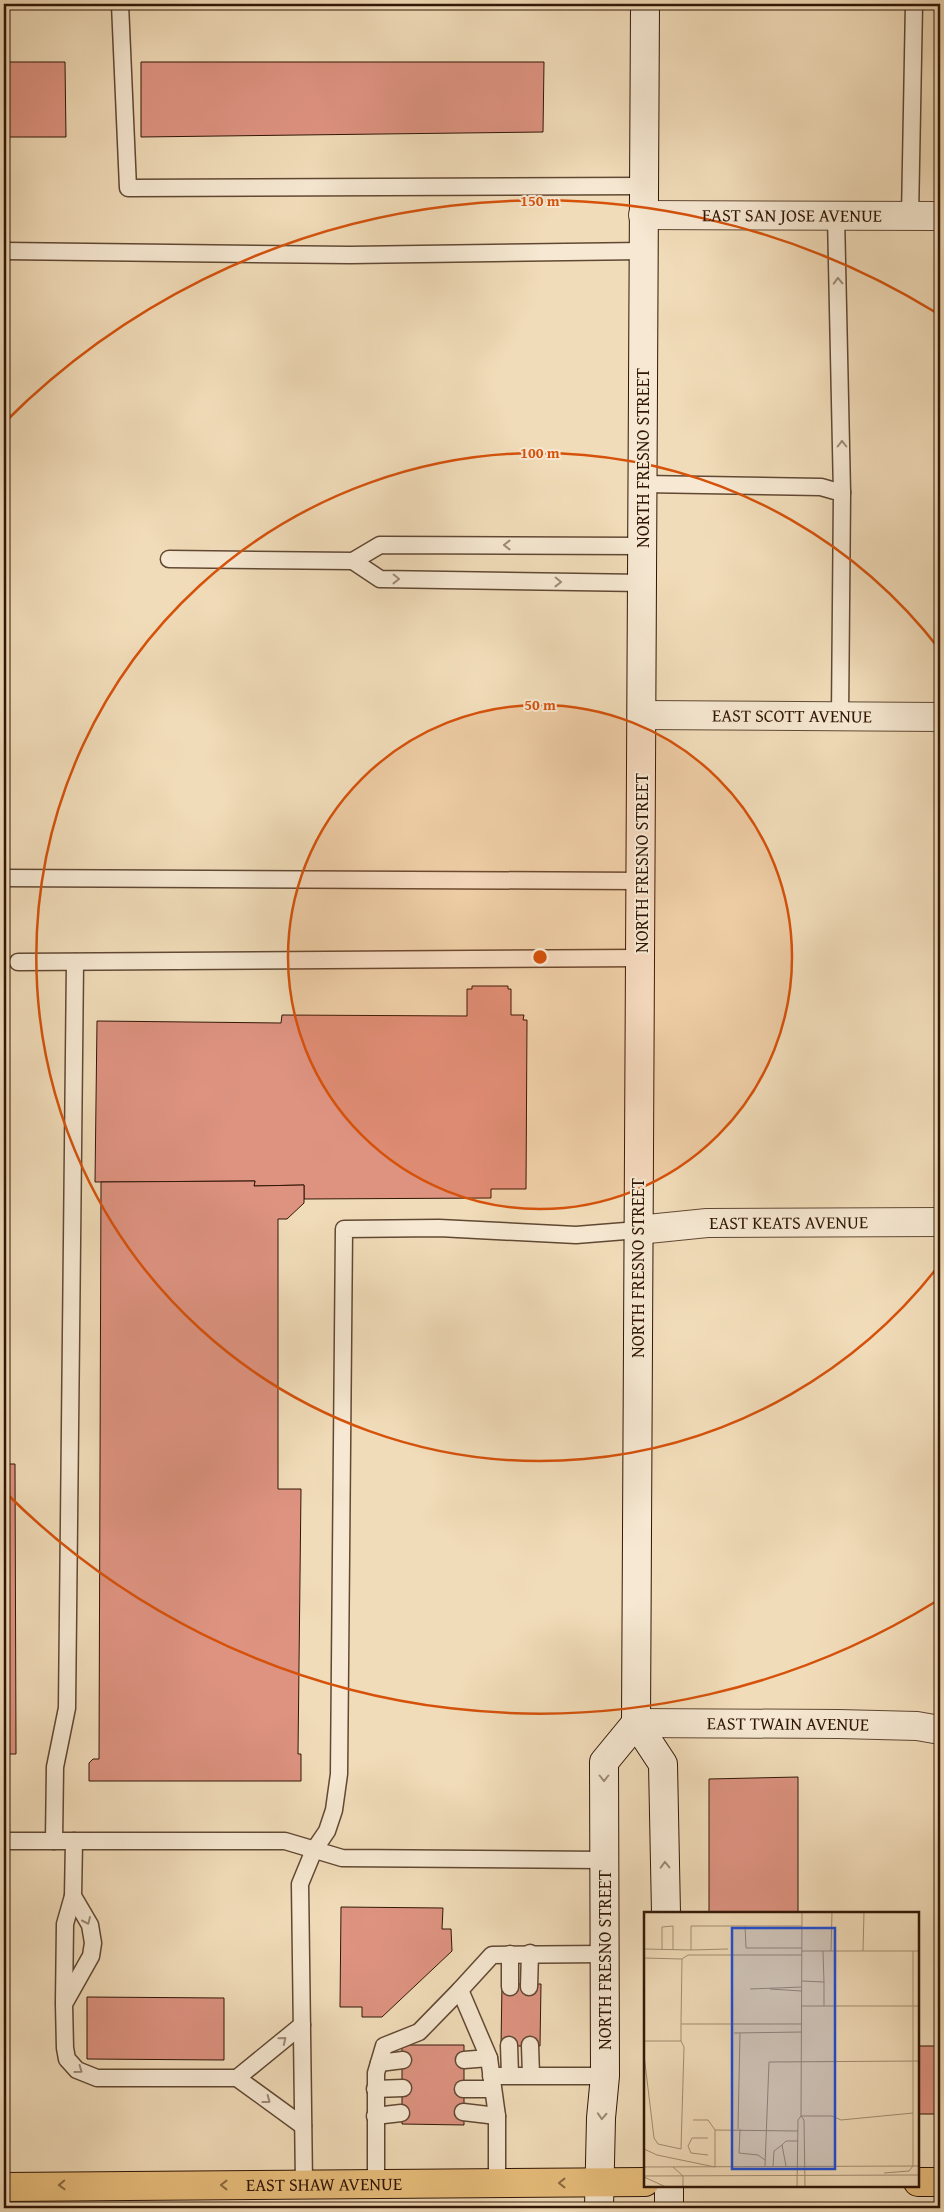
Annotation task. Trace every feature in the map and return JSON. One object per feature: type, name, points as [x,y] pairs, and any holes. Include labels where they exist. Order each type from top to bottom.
[{"type":"main road","name":"NORTH FRESNO STREET","points":[[600,2196],[601,2118],[605,2076],[604,1762],[636,1723],[638,1230],[642,881],[645,4]]},
{"type":"main road","name":"EAST SAN JOSE AVENUE","points":[[643,215],[940,216]]},
{"type":"main road","name":"EAST SCOTT AVENUE","points":[[642,715],[940,717]]},
{"type":"main road","name":"EAST KEATS AVENUE","points":[[638,1230],[707,1223],[940,1222]]},
{"type":"main road","name":"EAST TWAIN AVENUE","points":[[636,1723],[897,1726],[940,1730]]},
{"type":"main road","points":[[636,1723],[663,1764],[666,1912]]},
{"type":"main road","name":"EAST SHAW AVENUE","points":[[4,2187],[497,2184],[600,2196],[644,2182]]},
{"type":"main road","points":[[919,2182],[940,2182]]},
{"type":"main road","points":[[669,2187],[669,2208]]},
{"type":"lane","points":[[120,4],[128,188],[643,186]]},
{"type":"lane","points":[[910,216],[914,4]]},
{"type":"lane","points":[[836,216],[842,493],[840,717]]},
{"type":"lane","points":[[4,250],[350,255],[643,251]]},
{"type":"lane","points":[[643,484],[821,487],[842,493]]},
{"type":"lane","points":[[169,558],[352,561],[380,545],[643,546]]},
{"type":"lane","points":[[352,561],[380,579],[643,583]]},
{"type":"lane","points":[[4,878],[642,881]]},
{"type":"lane","points":[[18,962],[641,958]]},
{"type":"lane","points":[[54,1841],[55,1767],[67,1708],[75,962]]},
{"type":"lane","points":[[304,2184],[300,1884],[314,1850],[327,1831],[334,1810],[339,1774],[344,1229],[439,1228],[576,1234],[638,1230]]},
{"type":"lane","points":[[4,1841],[285,1841],[342,1858],[604,1860]]},
{"type":"lane","points":[[74,1841],[73,1896],[65,1924],[64,2035],[67,2059],[84,2074],[97,2078],[238,2078],[303,2126]]},
{"type":"lane","points":[[64,2004],[85,1970],[91,1956],[93,1943],[90,1925],[73,1896]]},
{"type":"lane","points":[[376,2184],[376,2073],[384,2046],[419,2032],[492,1955],[530,1953],[605,1954]]},
{"type":"lane","points":[[529,1986],[530,1953]]},
{"type":"lane","points":[[510,1954],[510,1986]]},
{"type":"lane","points":[[460,1990],[489,2058],[497,2116],[497,2184]]},
{"type":"lane","points":[[238,2078],[302,2025]]},
{"type":"lane","points":[[509,2045],[510,2075]]},
{"type":"lane","points":[[530,2045],[531,2075]]},
{"type":"lane","points":[[464,2060],[489,2058]]},
{"type":"lane","points":[[379,2062],[403,2060]]},
{"type":"lane","points":[[463,2089],[492,2083],[510,2075],[605,2076]]},
{"type":"lane","points":[[376,2089],[403,2088]]},
{"type":"lane","points":[[463,2112],[497,2116]]},
{"type":"lane","points":[[375,2116],[401,2113]]},
{"type":"building","points":[[4,62],[65,62],[66,137],[4,137]]},
{"type":"building","points":[[141,62],[544,62],[543,132],[141,137]]},
{"type":"building","points":[[472,986],[508,986],[508,989],[511,989],[511,1015],[524,1015],[523,1020],[527,1020],[526,1189],[491,1189],[491,1198],[304,1199],[304,1185],[254,1186],[255,1181],[95,1182],[97,1021],[281,1023],[282,1015],[467,1016],[467,989],[472,989]]},
{"type":"building","points":[[255,1181],[254,1186],[304,1185],[304,1203],[287,1219],[278,1219],[278,1489],[301,1489],[298,1754],[301,1754],[301,1781],[89,1781],[89,1763],[93,1759],[99,1759],[101,1182]]},
{"type":"building","points":[[4,1464],[15,1464],[16,1754],[4,1754]]},
{"type":"building","points":[[798,1777],[798,1912],[709,1912],[709,1779]]},
{"type":"building","points":[[341,1907],[443,1908],[442,1929],[451,1929],[452,1951],[382,2017],[362,2017],[362,2007],[340,2007]]},
{"type":"building","points":[[502,1984],[541,1984],[540,2046],[501,2046]]},
{"type":"building","points":[[87,1997],[224,1998],[224,2060],[87,2059]]},
{"type":"building","points":[[402,2045],[464,2045],[464,2125],[402,2124]]},
{"type":"building","points":[[919,2046],[940,2046],[940,2114],[919,2114]]}]
